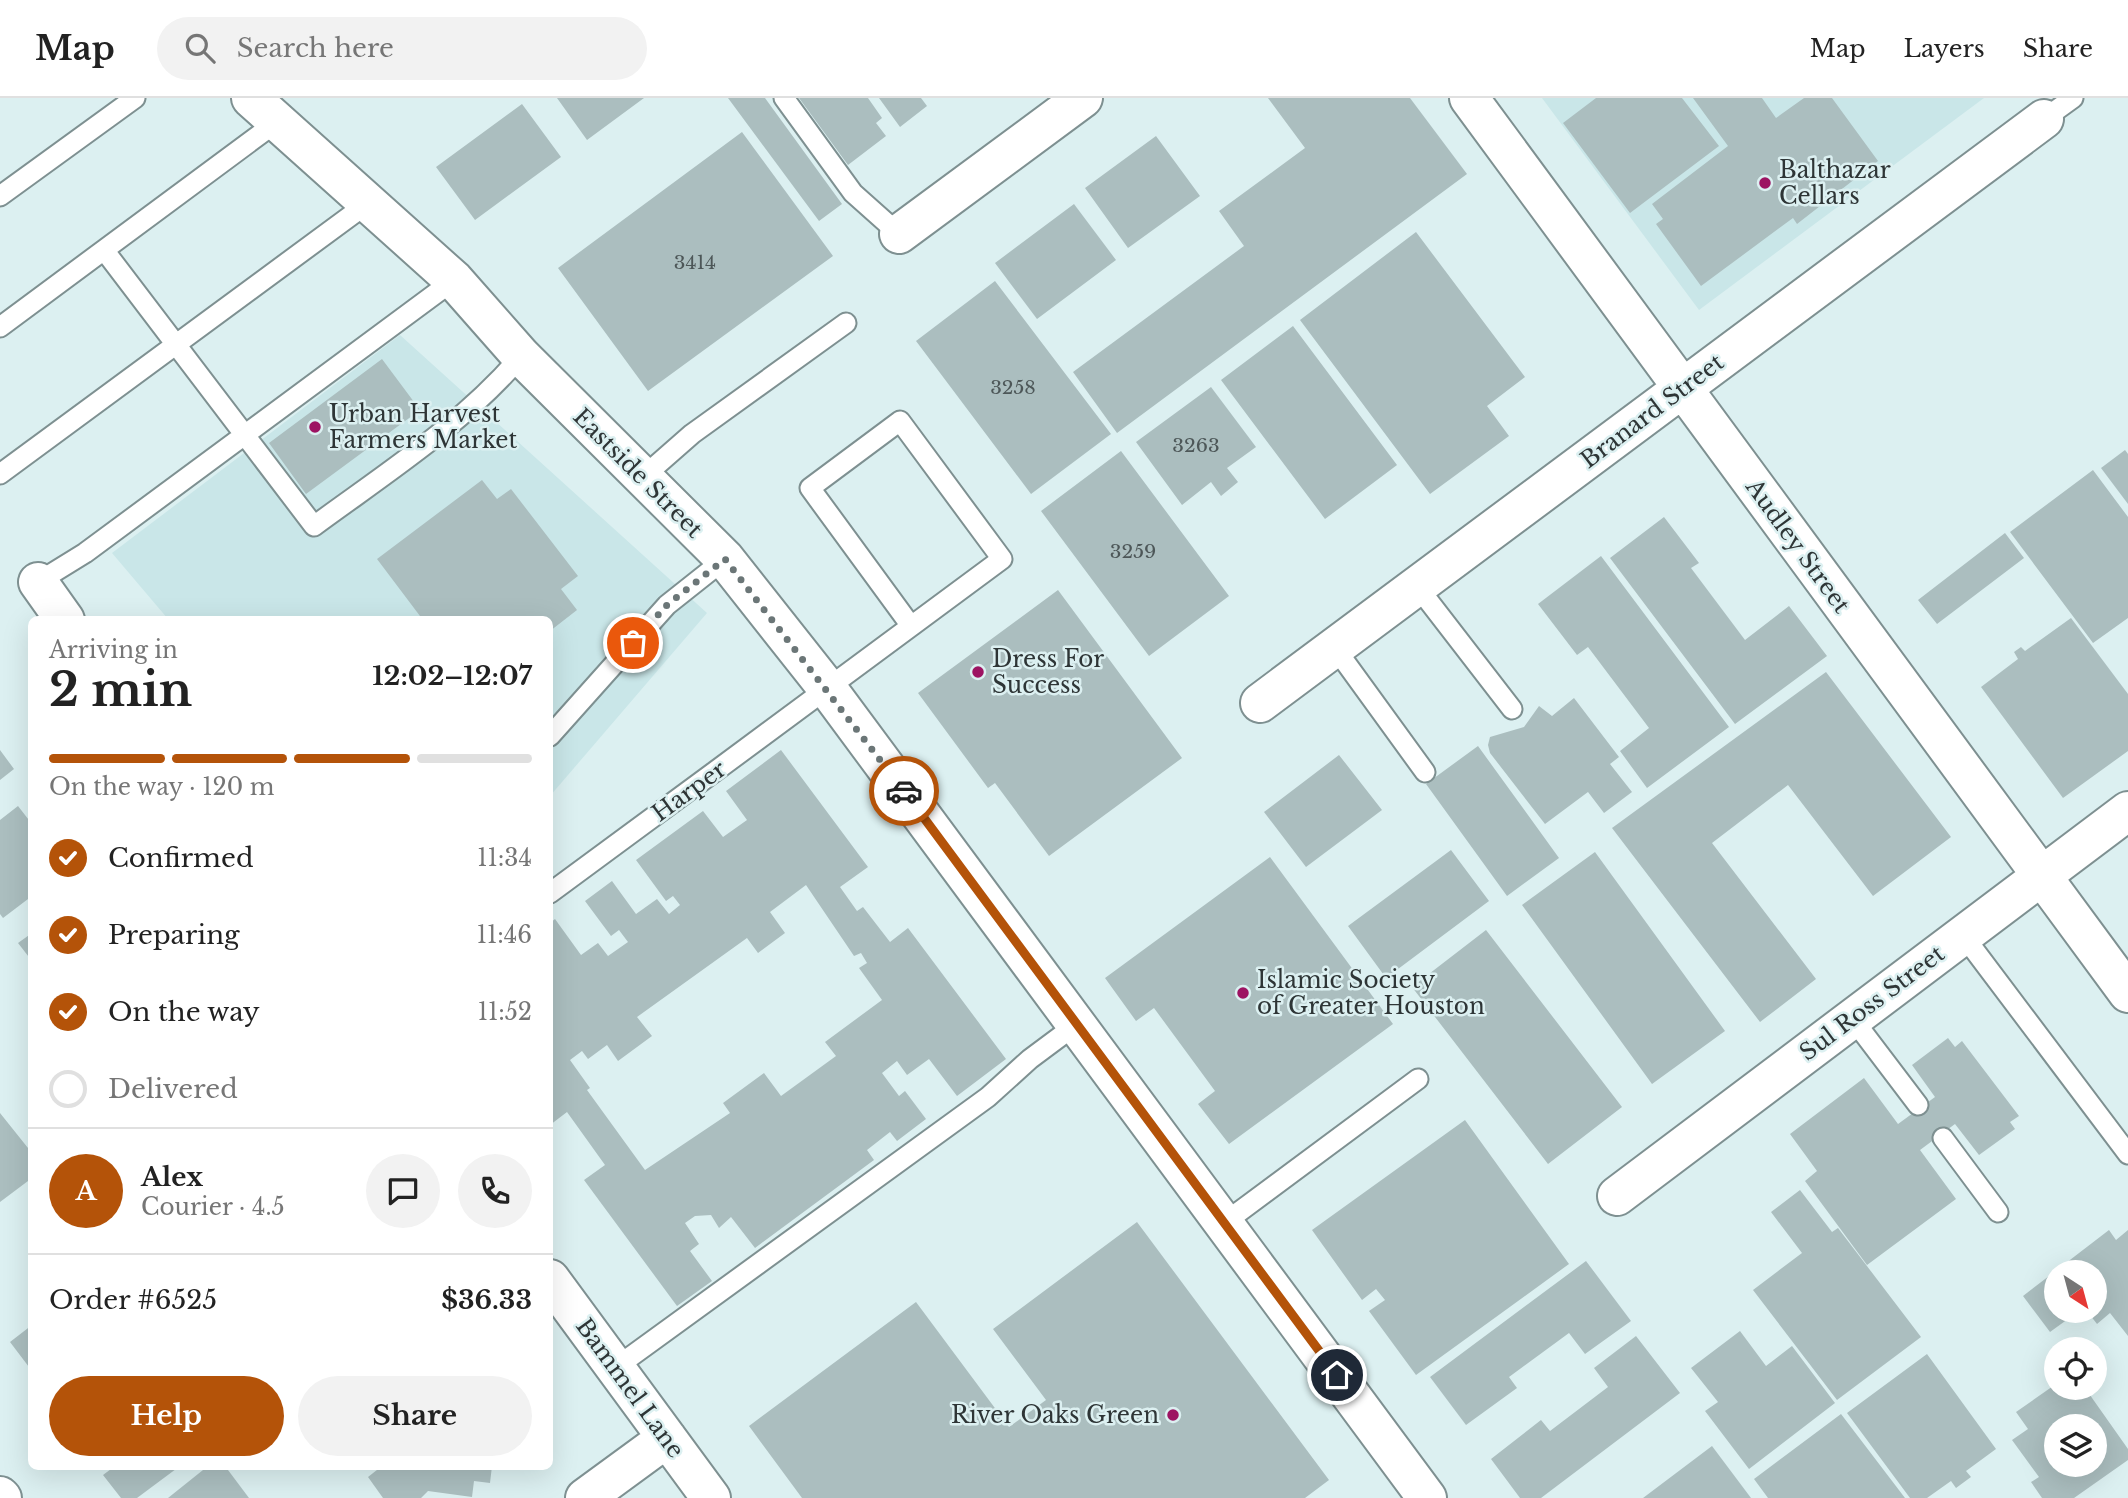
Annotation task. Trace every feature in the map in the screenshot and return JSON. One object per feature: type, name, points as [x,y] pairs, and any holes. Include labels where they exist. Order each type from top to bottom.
[{"type":"street","points":[[898,234],[1083,98]]},
{"type":"street","name":"Audley Street","points":[[1469,98],[2128,993]]},
{"type":"street","name":"Branard Street","points":[[1260,703],[2059,109]]},
{"type":"street","name":"Eastside Street","points":[[265,110],[454,280],[521,356],[725,559],[827,688],[1427,1498]]},
{"type":"street","points":[[38,582],[62,616]]},
{"type":"street","name":"Sul Ross Street","points":[[1617,1196],[2128,811]]},
{"type":"street","name":"Bammel Lane","points":[[553,1283],[711,1498]]},
{"type":"street","points":[[585,1498],[667,1438]]},
{"type":"lane","points":[[0,196],[135,98]]},
{"type":"lane","points":[[783,98],[853,193],[898,234]]},
{"type":"lane","points":[[0,327],[104,250],[265,110]]},
{"type":"lane","points":[[0,474],[368,203]]},
{"type":"lane","points":[[104,250],[314,526],[488,395],[521,356]]},
{"type":"lane","points":[[38,582],[85,553],[454,280]]},
{"type":"lane","points":[[643,477],[692,434],[846,323]]},
{"type":"lane","name":"Harper","points":[[553,891],[1002,559],[900,421],[810,488],[911,626]]},
{"type":"lane","points":[[553,733],[667,605],[725,559]]},
{"type":"lane","points":[[1417,586],[1512,709]]},
{"type":"lane","points":[[1335,648],[1425,772]]},
{"type":"lane","points":[[1963,935],[2128,1154]]},
{"type":"lane","points":[[1852,1018],[1918,1105]]},
{"type":"lane","points":[[615,1368],[988,1097],[1030,1059],[1077,1024]]},
{"type":"lane","points":[[1224,1223],[1418,1079]]},
{"type":"lane","points":[[1943,1138],[1998,1212]]},
{"type":"shaded area","points":[[1542,98],[1984,98],[1699,310]]},
{"type":"shaded area","points":[[400,335],[707,613],[553,793],[553,616],[165,616],[112,553]]},
{"type":"building","points":[[557,98],[644,98],[587,140]]},
{"type":"building","points":[[728,98],[765,98],[842,204],[819,221]]},
{"type":"building","points":[[799,98],[868,98],[882,118],[876,123],[886,136],[848,165]]},
{"type":"building","points":[[879,98],[921,98],[927,106],[900,127]]},
{"type":"building","points":[[1268,98],[1410,98],[1467,174],[1117,433],[1073,372],[1244,246],[1219,211],[1305,148]]},
{"type":"building","points":[[1596,98],[1682,98],[1719,146],[1630,213],[1563,123]]},
{"type":"building","name":"Balthazar Cellars","points":[[1693,98],[1762,98],[1776,118],[1804,98],[1832,98],[1878,161],[1797,224],[1793,218],[1701,286],[1656,224],[1663,219],[1652,204],[1728,146]]},
{"type":"building","points":[[522,104],[561,157],[475,220],[436,167]]},
{"type":"building","points":[[742,132],[833,256],[648,391],[558,268]]},
{"type":"building","points":[[1156,136],[1200,196],[1128,248],[1085,188]]},
{"type":"building","points":[[1074,204],[1116,260],[1037,319],[995,263]]},
{"type":"building","points":[[1416,232],[1525,377],[1487,406],[1509,436],[1430,494],[1300,320]]},
{"type":"building","points":[[995,281],[1111,434],[1031,494],[916,341]]},
{"type":"building","points":[[1293,326],[1397,465],[1325,519],[1221,380]]},
{"type":"building","points":[[382,359],[420,410],[306,494],[269,443]]},
{"type":"building","points":[[1211,387],[1256,447],[1227,468],[1238,482],[1221,496],[1211,482],[1182,505],[1136,442]]},
{"type":"building","points":[[2125,450],[2128,454],[2128,504],[2101,468]]},
{"type":"building","points":[[1121,451],[1229,596],[1149,656],[1041,511]]},
{"type":"building","points":[[2093,470],[2128,517],[2128,618],[2093,643],[2010,532]]},
{"type":"building","points":[[482,480],[497,499],[511,489],[578,576],[561,589],[577,610],[553,629],[553,616],[420,616],[377,559]]},
{"type":"building","points":[[1664,517],[1699,563],[1691,568],[1745,640],[1789,606],[1827,656],[1735,724],[1610,558]]},
{"type":"building","points":[[2005,533],[2024,558],[1937,624],[1918,600]]},
{"type":"building","points":[[1601,556],[1729,727],[1647,788],[1620,751],[1649,728],[1588,647],[1577,655],[1538,604]]},
{"type":"building","points":[[1058,590],[1182,758],[1049,856],[995,783],[988,788],[918,693]]},
{"type":"building","points":[[2071,618],[2128,694],[2128,751],[2063,798],[1981,687],[2018,659],[2014,652],[2021,647],[2025,651]]},
{"type":"building","points":[[1826,672],[1951,837],[1873,896],[1788,785],[1712,843],[1816,979],[1760,1022],[1612,828]]},
{"type":"building","points":[[1574,698],[1619,757],[1610,764],[1632,792],[1604,813],[1588,792],[1545,824],[1490,753],[1488,745],[1490,737],[1524,727],[1539,706],[1552,716]]},
{"type":"building","points":[[1478,746],[1559,858],[1507,896],[1426,784]]},
{"type":"building","points":[[0,750],[14,769],[0,780]]},
{"type":"building","points":[[781,750],[868,867],[840,887],[857,911],[863,907],[890,942],[908,928],[1006,1059],[957,1096],[929,1059],[907,1075],[897,1061],[882,1073],[899,1096],[905,1091],[926,1119],[897,1141],[890,1132],[867,1150],[874,1160],[755,1248],[731,1217],[719,1228],[711,1215],[695,1216],[685,1223],[699,1244],[690,1251],[712,1281],[677,1306],[584,1180],[605,1165],[567,1112],[553,1123],[553,921],[555,919],[581,955],[598,943],[608,956],[628,942],[619,930],[611,936],[585,901],[612,881],[636,914],[657,899],[669,914],[680,905],[673,896],[666,901],[636,860],[703,811],[723,837],[747,820],[726,791]],"holes":[[[806,885],[854,956],[861,953],[867,963],[859,968],[882,1000],[825,1042],[836,1056],[781,1096],[764,1073],[723,1103],[730,1113],[645,1170],[587,1090],[590,1088],[570,1060],[582,1051],[588,1059],[607,1045],[618,1061],[652,1036],[637,1017],[747,938],[758,953],[785,933],[770,912]]]},
{"type":"building","points":[[1339,755],[1382,810],[1306,867],[1264,812]]},
{"type":"building","points":[[18,806],[28,819],[28,899],[3,918],[0,914],[0,820]]},
{"type":"building","points":[[1451,850],[1489,901],[1386,978],[1348,926]]},
{"type":"building","points":[[1595,852],[1725,1031],[1652,1084],[1522,905]]},
{"type":"building","name":"Islamic Society of Greater Houston","points":[[1270,857],[1393,1024],[1229,1144],[1198,1104],[1215,1091],[1154,1008],[1136,1021],[1105,978]]},
{"type":"building","points":[[1486,930],[1622,1107],[1548,1164],[1412,987]]},
{"type":"building","points":[[28,936],[28,956],[18,943]]},
{"type":"building","points":[[1948,1038],[1955,1047],[1962,1041],[2019,1116],[2010,1122],[2015,1129],[1979,1155],[1955,1124],[1920,1150],[1956,1199],[1867,1265],[1805,1181],[1817,1171],[1790,1134],[1864,1078],[1898,1124],[1935,1097],[1912,1065]]},
{"type":"building","points":[[0,1113],[28,1148],[28,1181],[0,1202]]},
{"type":"building","points":[[1465,1120],[1569,1264],[1416,1375],[1369,1311],[1385,1300],[1376,1289],[1362,1300],[1312,1230]]},
{"type":"building","points":[[1800,1190],[1832,1232],[1838,1228],[1921,1337],[1837,1400],[1753,1290],[1802,1253],[1771,1212]]},
{"type":"building","points":[[1137,1222],[1329,1480],[1305,1498],[802,1498],[749,1426],[916,1302],[1009,1427],[1046,1400],[993,1329]]},
{"type":"building","points":[[2109,1230],[2116,1240],[2128,1230],[2128,1336],[2110,1313],[2107,1316],[2107,1260],[2070,1260]]},
{"type":"building","points":[[1586,1261],[1631,1321],[1585,1354],[1569,1333],[1509,1377],[1517,1388],[1466,1425],[1430,1377]]},
{"type":"building","points":[[2044,1280],[2044,1323],[2062,1323],[2050,1332],[2023,1296]]},
{"type":"building","points":[[28,1328],[28,1366],[10,1342]]},
{"type":"building","points":[[1740,1331],[1766,1366],[1792,1346],[1835,1403],[1749,1469],[1705,1411],[1718,1402],[1691,1368]]},
{"type":"building","points":[[1636,1336],[1680,1393],[1541,1498],[1520,1498],[1491,1459],[1541,1420],[1550,1431],[1608,1387],[1594,1368]]},
{"type":"building","points":[[1927,1354],[1996,1449],[1966,1471],[1971,1477],[1956,1488],[1951,1481],[1927,1498],[1910,1498],[1847,1413]]},
{"type":"building","points":[[2044,1392],[2044,1400],[2093,1400],[2103,1414],[2044,1414],[2044,1477],[2104,1477],[2074,1498],[2042,1498],[2031,1482],[2039,1477],[2012,1440],[2028,1429],[2016,1412]]},
{"type":"building","points":[[1841,1414],[1905,1498],[1768,1498],[1754,1479]]},
{"type":"building","points":[[2107,1419],[2128,1449],[2128,1460],[2107,1475]]},
{"type":"building","points":[[1712,1446],[1751,1498],[1643,1498]]},
{"type":"building","points":[[110,1470],[175,1470],[137,1498],[121,1498],[103,1475]]},
{"type":"building","points":[[203,1470],[228,1470],[249,1498],[168,1498]]},
{"type":"building","points":[[377,1470],[492,1470],[490,1483],[474,1481],[472,1497],[428,1491],[421,1498],[383,1498],[368,1477]]},
{"type":"way so far","points":[[633,643],[667,605],[725,559],[904,791]]},
{"type":"place","name":"Balthazar Cellars","points":[[1765,183]]},
{"type":"place","name":"Urban Harvest Farmers Market","points":[[315,427]]},
{"type":"place","name":"Dress For Success","points":[[978,672]]},
{"type":"place","name":"Islamic Society of Greater Houston","points":[[1243,993]]},
{"type":"place","name":"River Oaks Green","points":[[1173,1415]]},
{"type":"route","points":[[904,791],[1337,1375]]}]
